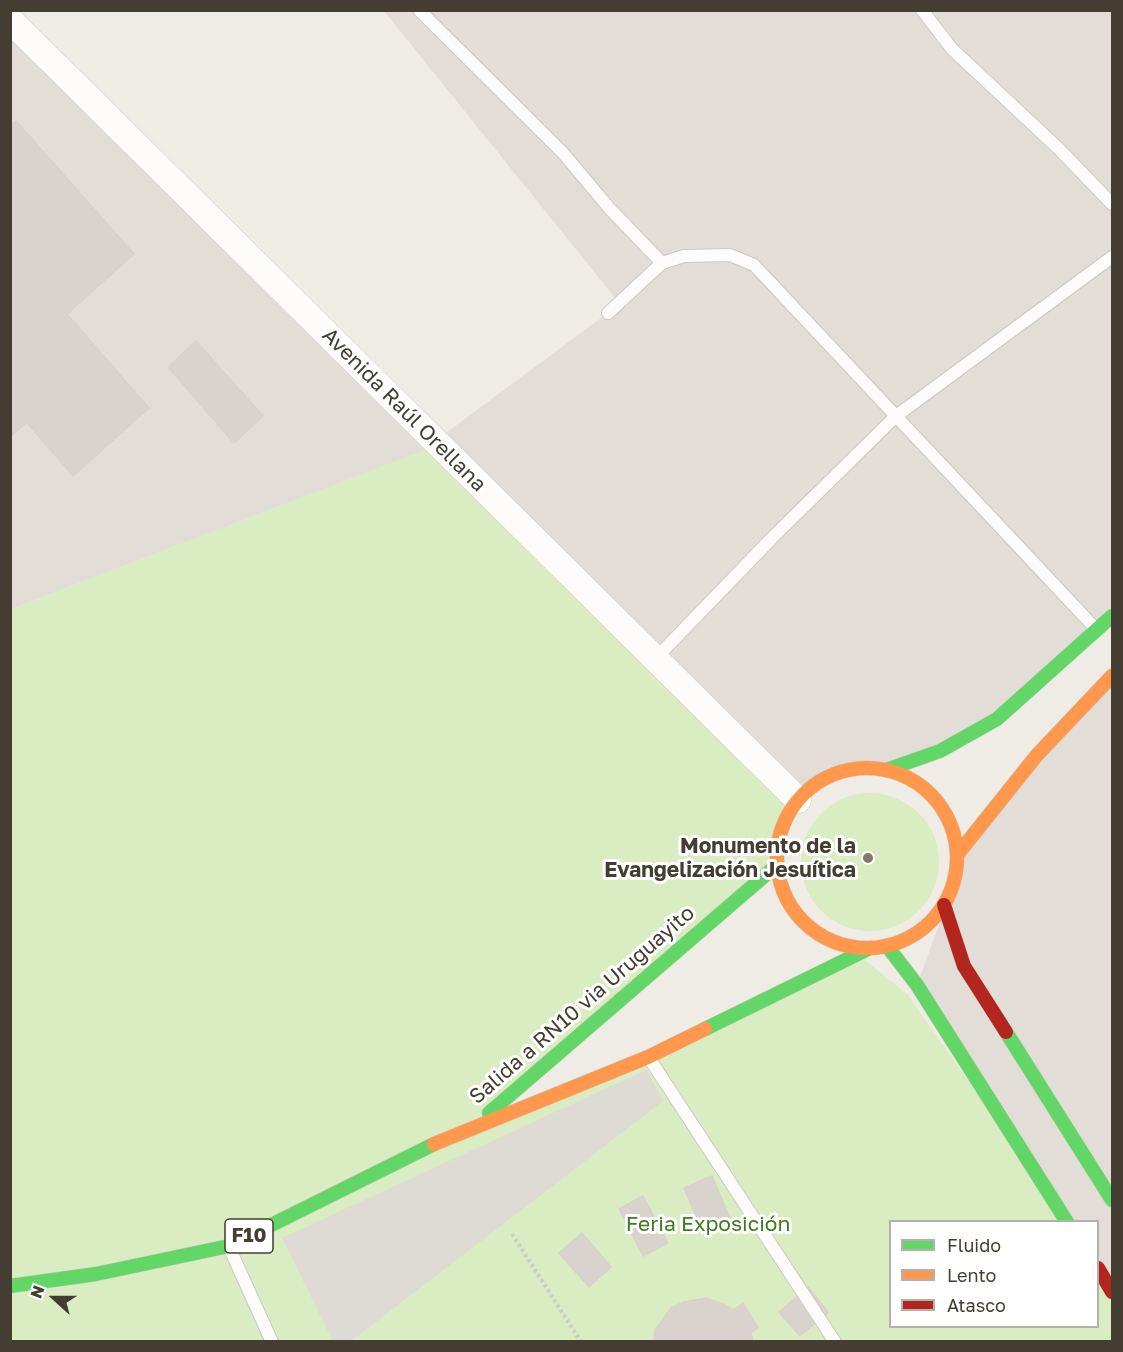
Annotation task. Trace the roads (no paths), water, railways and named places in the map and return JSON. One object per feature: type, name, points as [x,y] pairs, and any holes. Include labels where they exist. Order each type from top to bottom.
[{"type":"main road","points":[[886,770],[940,751],[997,720],[1113,616]]},
{"type":"main road","points":[[957,855],[1037,755],[1113,676]]},
{"type":"main road","points":[[858,768],[886,770],[914,780],[936,800],[951,826],[957,855],[955,881],[944,905],[929,924],[910,938],[887,946],[868,949],[842,946],[817,934],[797,915],[783,891],[777,865],[782,828],[798,800],[813,786],[831,775],[858,768]]},
{"type":"main road","name":"Salida a RN10 via Uruguayito","points":[[469,1129],[777,865]]},
{"type":"main road","points":[[944,905],[964,966],[1113,1200]]},
{"type":"main road","points":[[887,946],[917,985],[1066,1220]]},
{"type":"main road","name":"F10","points":[[10,1286],[96,1274],[229,1246],[425,1148],[648,1057],[868,949]]},
{"type":"main road","points":[[1099,1271],[1113,1292]]},
{"type":"street","name":"Avenida Raúl Orellana","points":[[10,20],[798,800]]},
{"type":"lane","points":[[419,10],[563,153],[610,209],[662,263]]},
{"type":"lane","points":[[922,10],[952,49],[1059,149],[1113,204]]},
{"type":"lane","points":[[608,313],[662,263],[684,256],[730,255],[754,265],[1097,630]]},
{"type":"lane","points":[[655,659],[774,536],[896,416],[1113,257]]},
{"type":"lane","points":[[648,1057],[835,1341]]},
{"type":"lane","points":[[229,1246],[272,1341]]},
{"type":"place","name":"Monumento de la Evangelización Jesuítica","points":[[868,858]]},
{"type":"park label","name":"Feria Exposición","points":[[708,1224]]}]
